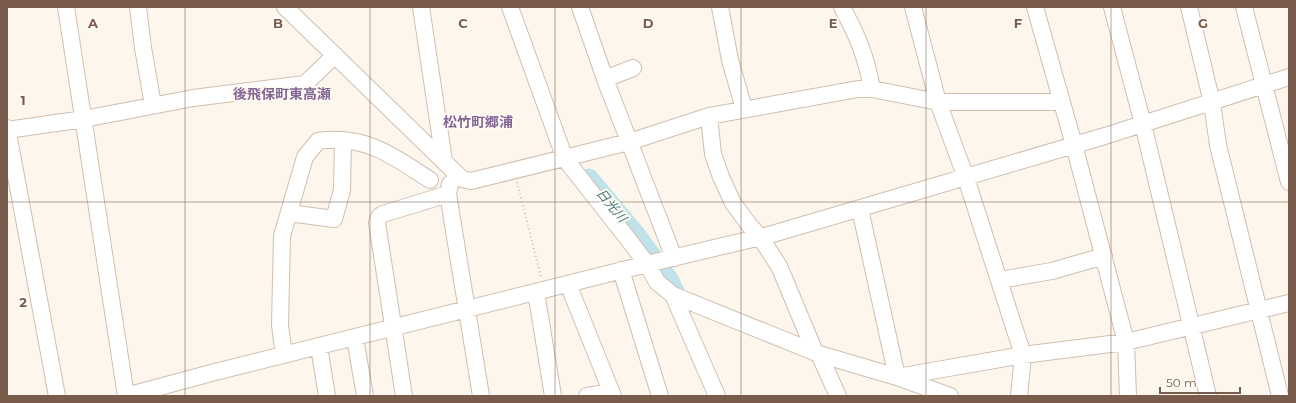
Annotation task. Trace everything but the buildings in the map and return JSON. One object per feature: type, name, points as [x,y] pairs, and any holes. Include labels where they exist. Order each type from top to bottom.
[{"type":"street","points":[[66,7],[126,396],[147,393],[284,355],[653,262],[760,237],[966,178],[1289,78]]},
{"type":"street","points":[[138,7],[143,48],[153,105]]},
{"type":"street","points":[[285,7],[462,179],[470,181],[629,142],[709,116],[858,89],[872,89],[938,102],[1062,102]]},
{"type":"street","points":[[421,7],[449,165],[448,194],[481,396]]},
{"type":"street","points":[[510,7],[570,157],[653,262],[657,282],[676,296],[817,353],[897,377],[950,396]]},
{"type":"street","points":[[580,7],[605,79],[674,258]]},
{"type":"street","points":[[720,7],[730,60],[744,109]]},
{"type":"street","points":[[842,7],[865,54],[872,89]]},
{"type":"street","points":[[913,7],[938,102],[966,178],[1000,280],[1022,355],[1020,396]]},
{"type":"street","points":[[1035,7],[1074,145],[1126,342],[1128,396]]},
{"type":"street","points":[[1112,7],[1143,124],[1208,396]]},
{"type":"street","points":[[1189,7],[1212,103],[1218,145],[1260,310],[1280,396]]},
{"type":"street","points":[[1244,7],[1289,182]]},
{"type":"street","points":[[57,396],[7,129],[84,119],[153,105],[305,84],[336,55]]},
{"type":"street","points":[[605,79],[633,68]]},
{"type":"street","points":[[709,116],[713,154],[721,178],[733,203],[760,237],[779,266],[817,353],[838,396]]},
{"type":"street","points":[[284,355],[280,325],[282,236],[305,157],[318,141],[336,138],[384,150],[430,180]]},
{"type":"street","points":[[289,213],[334,218],[342,190],[343,140]]},
{"type":"street","points":[[404,396],[377,223],[379,217],[383,214],[448,194]]},
{"type":"street","points":[[860,209],[897,377]]},
{"type":"street","points":[[1000,280],[1052,271],[1104,256]]},
{"type":"street","points":[[621,270],[660,396]]},
{"type":"street","points":[[568,284],[612,394],[587,396]]},
{"type":"street","points":[[540,291],[553,396]]},
{"type":"street","points":[[676,296],[694,346],[717,396]]},
{"type":"street","points":[[897,377],[1022,355],[1126,342],[1289,303]]},
{"type":"street","points":[[356,338],[365,396]]},
{"type":"street","points":[[320,347],[327,396]]},
{"type":"path","points":[[514,171],[540,291]]},
{"type":"waterway","name":"日光川","points":[[589,178],[636,234],[669,279],[682,306]]},
{"type":"district","name":"後飛保町東高瀬","points":[[282,94]]},
{"type":"district","name":"松竹町郷浦","points":[[478,122]]}]
